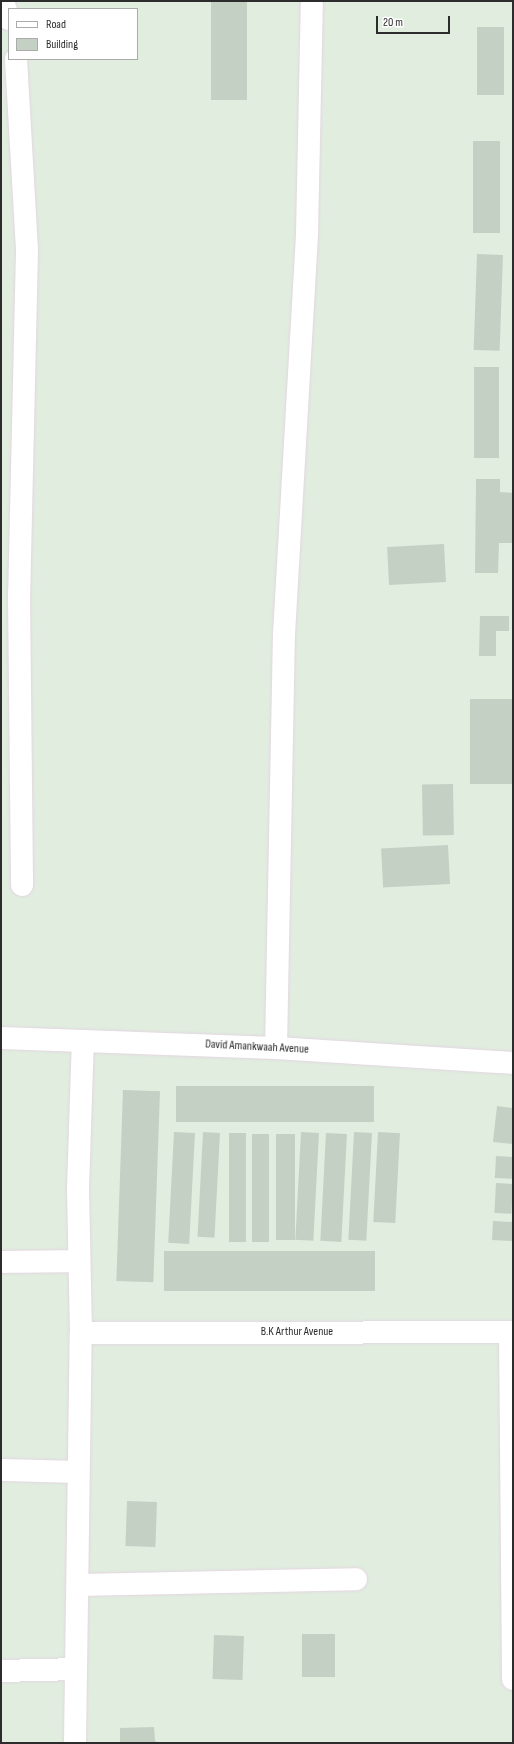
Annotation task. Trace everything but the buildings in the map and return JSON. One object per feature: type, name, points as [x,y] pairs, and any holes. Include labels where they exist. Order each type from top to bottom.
[{"type":"street","points":[[3,1],[8,16]]},
{"type":"street","points":[[276,1048],[284,634],[307,234],[312,1]]},
{"type":"street","points":[[16,60],[27,250],[10,593],[22,885]]},
{"type":"street","name":"David Amankwaah Avenue","points":[[1,1038],[276,1048],[513,1063]]},
{"type":"street","points":[[75,1743],[81,1333],[78,1261],[84,1041]]},
{"type":"street","points":[[1,1262],[78,1261]]},
{"type":"street","points":[[512,1332],[513,1680]]},
{"type":"street","name":"B.K Arthur Avenue","points":[[81,1333],[512,1332]]},
{"type":"street","points":[[1,1470],[78,1472]]},
{"type":"street","points":[[78,1585],[356,1579]]},
{"type":"street","points":[[1,1670],[75,1669]]}]
